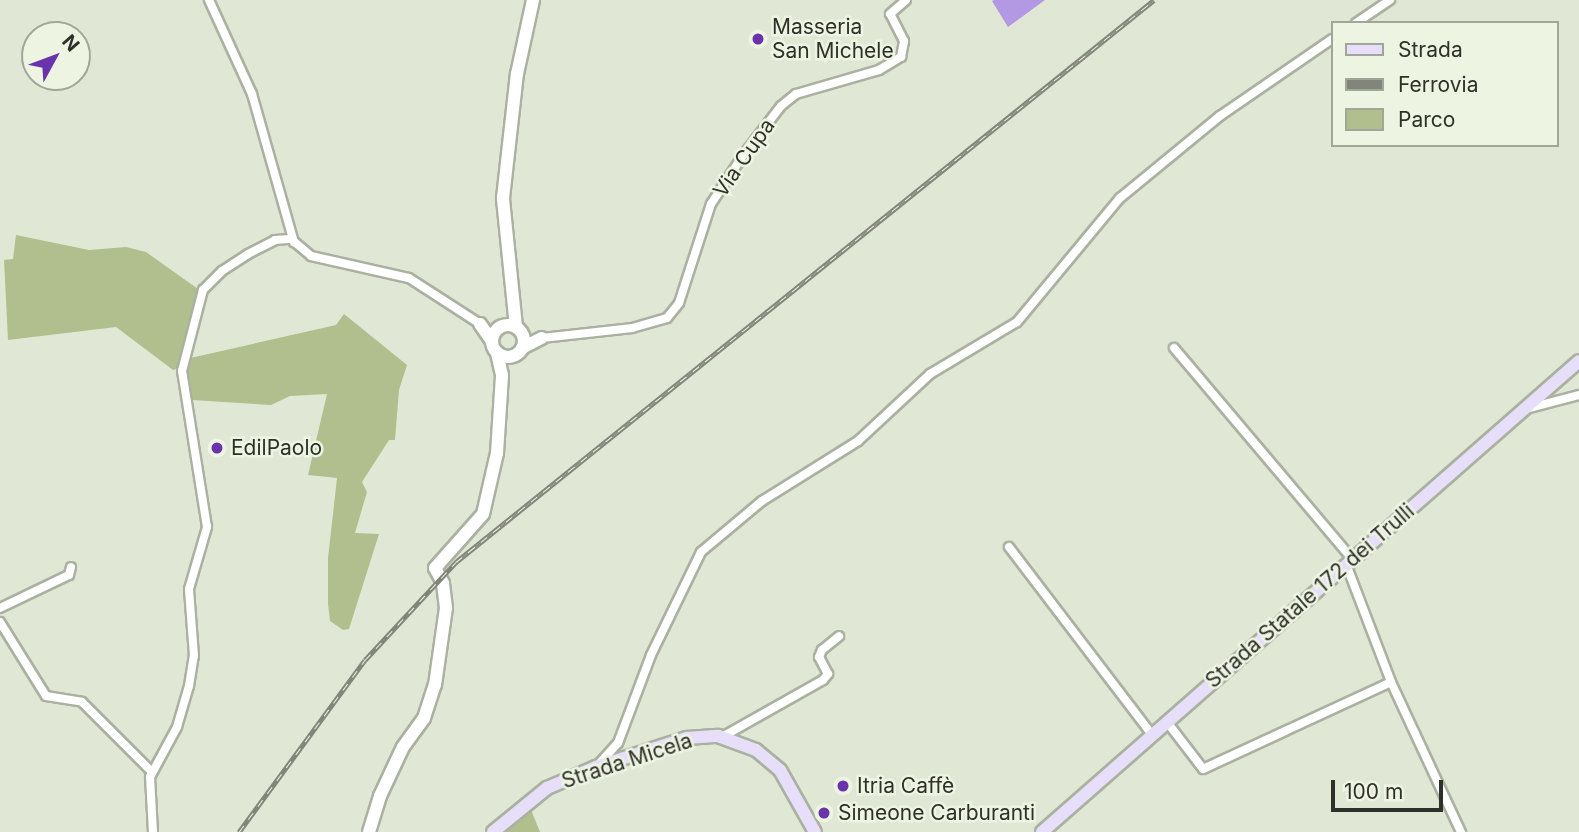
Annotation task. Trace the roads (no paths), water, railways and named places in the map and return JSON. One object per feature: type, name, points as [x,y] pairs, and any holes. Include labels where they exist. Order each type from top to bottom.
[{"type":"main road","name":"Strada Statale 172 dei Trulli","points":[[1042,832],[1579,361]]},
{"type":"main road","name":"Strada Micela","points":[[493,832],[547,788],[596,767],[687,738],[722,737],[756,750],[780,770],[815,832]]},
{"type":"street","points":[[209,0],[252,94],[295,242]]},
{"type":"street","points":[[517,352],[519,330],[510,302],[503,198],[517,74],[533,0]]},
{"type":"street","name":"Via Cupa","points":[[542,338],[632,328],[667,318],[679,303],[711,204],[750,147],[796,94],[879,70],[901,57],[904,41],[890,14],[906,0]]},
{"type":"street","points":[[1359,21],[1390,0]]},
{"type":"street","points":[[596,767],[618,743],[639,698],[651,655],[701,552],[762,501],[858,441],[930,374],[1017,323],[1120,198],[1220,116],[1330,40]]},
{"type":"street","points":[[153,832],[152,772],[177,727],[189,686],[194,656],[189,589],[207,527],[182,371],[197,305],[207,285],[222,271],[275,240],[295,242],[312,256],[409,278],[480,324],[517,352]]},
{"type":"street","points":[[369,832],[380,796],[403,747],[424,718],[435,685],[446,608],[443,583],[435,568],[483,514],[497,453],[502,375],[497,337],[510,302]]},
{"type":"street","points":[[497,337],[519,330],[542,338]]},
{"type":"street","points":[[502,375],[517,352],[542,338]]},
{"type":"street","points":[[1174,348],[1349,562],[1391,682],[1461,832]]},
{"type":"street","points":[[1526,409],[1579,395]]},
{"type":"street","points":[[1009,547],[1152,735]]},
{"type":"street","points":[[0,608],[69,575],[71,568]]},
{"type":"street","points":[[0,622],[43,693],[59,701],[82,702],[152,772]]},
{"type":"street","points":[[722,737],[823,680],[828,674],[819,657],[822,650],[839,636]]},
{"type":"street","points":[[1167,722],[1203,769],[1391,682]]},
{"type":"railway","points":[[239,832],[365,660],[456,562],[1154,0]]},
{"type":"place","name":"Masseria San Michele","points":[[758,39]]},
{"type":"place","name":"EdilPaolo","points":[[217,448]]},
{"type":"place","name":"Itria Caffè","points":[[843,786]]},
{"type":"place","name":"Simeone Carburanti","points":[[824,813]]}]
